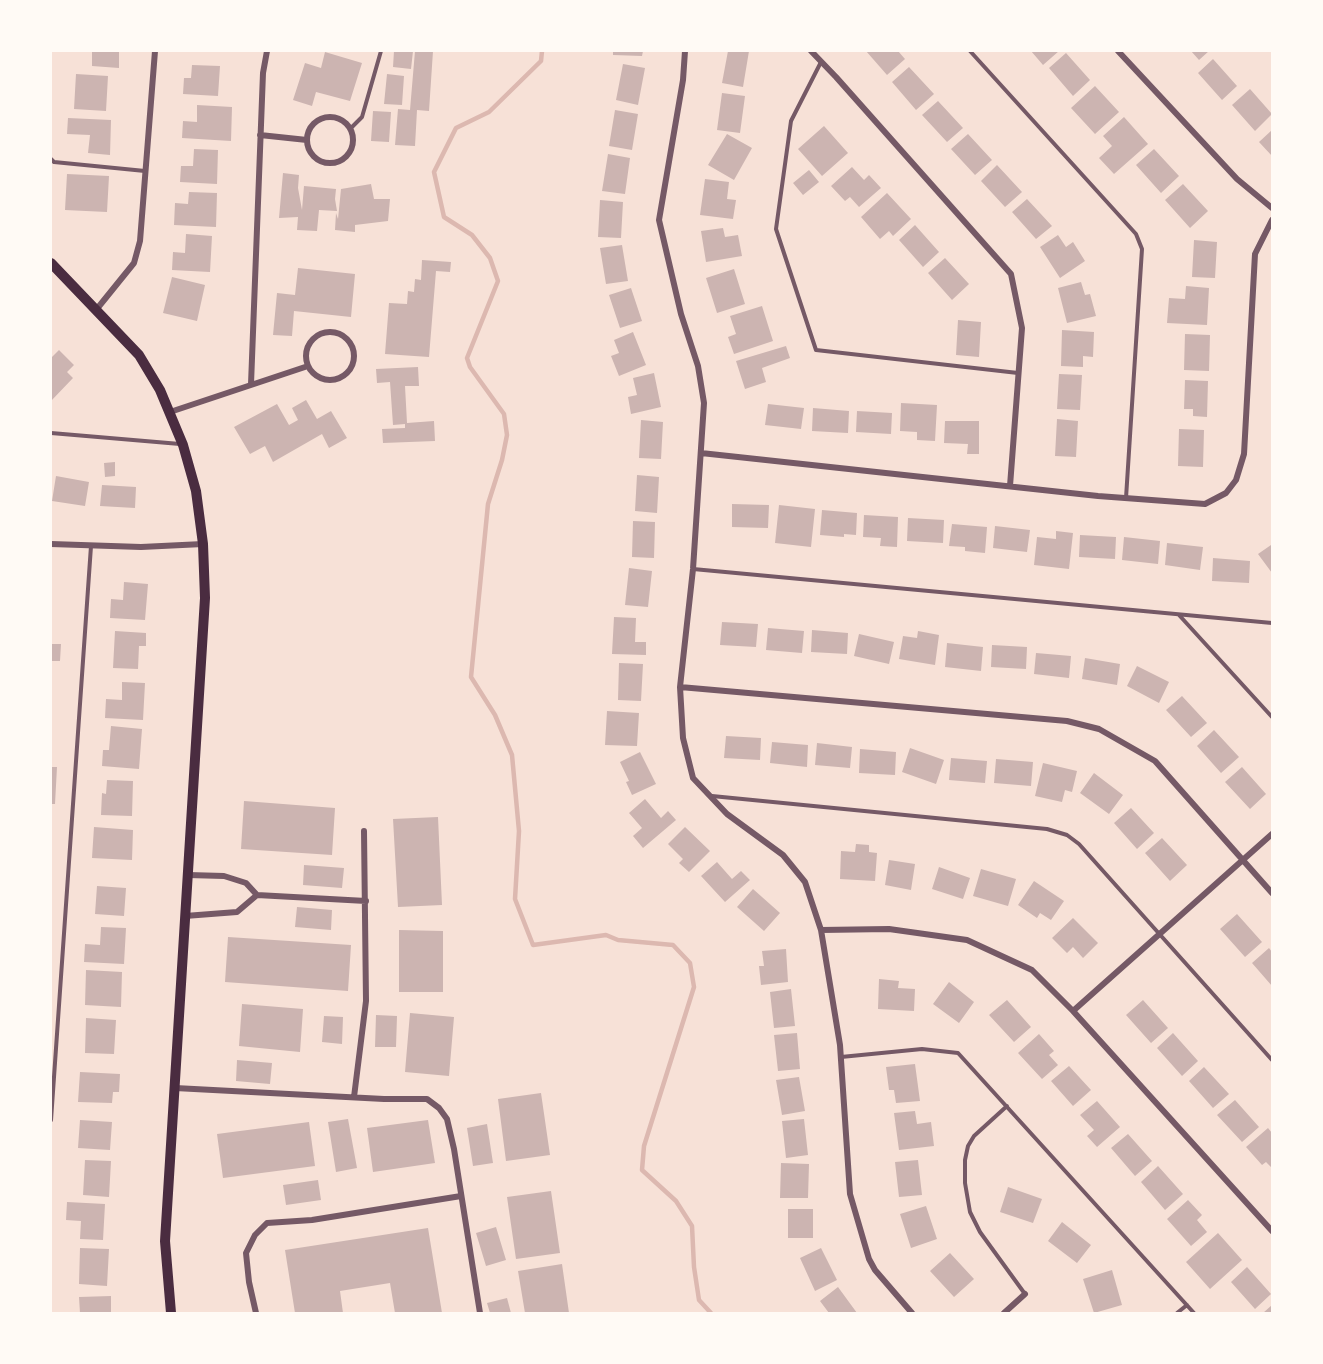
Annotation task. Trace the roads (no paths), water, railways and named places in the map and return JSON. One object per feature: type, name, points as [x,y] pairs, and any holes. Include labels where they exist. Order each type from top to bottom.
[{"type":"main road","points":[[51,263],[139,356],[160,390],[183,445],[196,491],[203,544],[205,598],[165,1240],[171,1313]]},
{"type":"street","points":[[96,310],[134,263],[140,241],[155,51]]},
{"type":"street","points":[[251,384],[260,135],[263,73],[267,51]]},
{"type":"street","points":[[685,51],[681,90],[659,220],[681,314],[698,366],[704,403],[693,568],[680,687],[683,738],[693,778],[728,814],[783,855],[805,882],[821,930],[841,1057],[850,1194],[874,1269],[912,1313]]},
{"type":"street","points":[[811,51],[1011,274],[1022,328],[1010,486]]},
{"type":"street","points":[[1118,51],[1237,179],[1272,208]]},
{"type":"street","points":[[324,117],[339,119],[350,129],[352,136],[350,151],[339,160],[332,162],[318,159],[308,147],[307,140],[312,126],[324,117]]},
{"type":"street","points":[[260,135],[307,140]]},
{"type":"street","points":[[701,453],[1126,498],[1205,504],[1226,493],[1236,480],[1244,454],[1254,254],[1272,220]]},
{"type":"street","points":[[337,332],[344,335],[354,348],[353,364],[343,377],[327,380],[319,378],[308,366],[306,351],[314,337],[321,333],[337,332]]},
{"type":"street","points":[[170,411],[308,366]]},
{"type":"street","points":[[51,544],[141,546],[203,544]]},
{"type":"street","points":[[680,687],[1067,720],[1099,729],[1155,761],[1272,893]]},
{"type":"street","points":[[354,1097],[366,1000],[364,831]]},
{"type":"street","points":[[1073,1011],[1272,834]]},
{"type":"street","points":[[188,875],[224,876],[246,883],[257,895]]},
{"type":"street","points":[[185,916],[237,912],[257,895],[366,901]]},
{"type":"street","points":[[821,930],[889,929],[967,940],[1032,970],[1073,1011],[1272,1231]]},
{"type":"street","points":[[175,1088],[427,1099],[439,1108],[447,1119],[454,1149],[480,1313]]},
{"type":"street","points":[[256,1313],[249,1282],[246,1252],[255,1235],[267,1223],[312,1220],[461,1196]]},
{"type":"street","points":[[1004,1313],[1025,1294]]},
{"type":"lane","points":[[350,129],[362,117],[381,51]]},
{"type":"lane","points":[[970,51],[1136,234],[1142,249],[1126,498]]},
{"type":"lane","points":[[821,62],[791,121],[776,230],[816,350],[1019,373]]},
{"type":"lane","points":[[51,159],[54,162],[146,171]]},
{"type":"lane","points":[[51,433],[183,445]]},
{"type":"lane","points":[[51,1120],[91,545]]},
{"type":"lane","points":[[693,568],[1272,623]]},
{"type":"lane","points":[[1179,614],[1272,717]]},
{"type":"lane","points":[[710,796],[1047,829],[1067,835],[1079,844],[1272,1060]]},
{"type":"lane","points":[[841,1057],[922,1049],[958,1053],[1194,1313]]},
{"type":"lane","points":[[1007,1106],[974,1136],[968,1146],[965,1160],[965,1183],[970,1212],[980,1232],[1025,1294]]},
{"type":"lane","points":[[1177,1313],[1187,1305]]},
{"type":"waterway","points":[[542,51],[541,61],[489,112],[456,128],[434,172],[444,217],[472,235],[490,258],[498,281],[467,358],[470,367],[504,414],[507,435],[502,460],[488,504],[471,677],[495,715],[512,755],[519,831],[515,899],[533,945],[606,935],[618,940],[673,945],[690,963],[694,987],[644,1146],[642,1170],[676,1201],[692,1226],[694,1267],[699,1300],[711,1313]]}]
